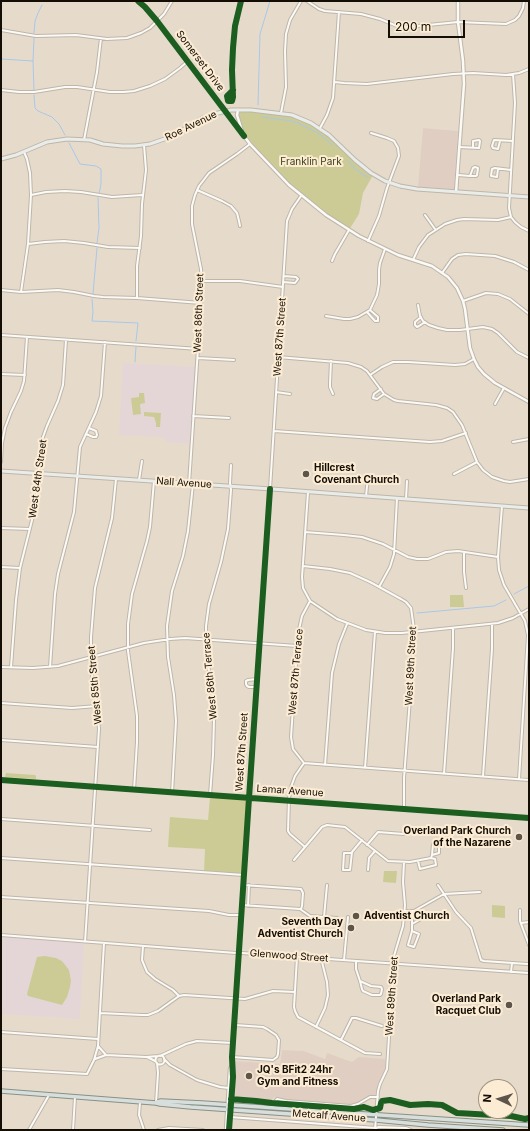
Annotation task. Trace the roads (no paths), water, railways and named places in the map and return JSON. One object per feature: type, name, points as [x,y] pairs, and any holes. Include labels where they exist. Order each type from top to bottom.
[{"type":"main road","name":"Roe Avenue","points":[[1,159],[16,155],[47,142],[67,139],[84,140],[114,146],[144,145],[163,140],[202,118],[214,114],[226,111],[251,110],[281,113],[300,118],[320,128],[368,171],[389,183],[409,188],[529,197]]},
{"type":"main road","name":"Nall Avenue","points":[[1,471],[529,508]]},
{"type":"main road","name":"Metcalf Avenue","points":[[1,1091],[75,1097],[156,1102],[161,1101],[428,1125],[503,1130]]},
{"type":"main road","name":"Metcalf Avenue","points":[[229,1108],[273,1108],[529,1125]]},
{"type":"street","name":"Somerset Drive","points":[[138,1],[157,21],[250,144],[301,196],[349,230],[384,249],[432,266],[448,277],[457,288],[463,300],[469,344],[478,367],[489,379],[529,402]]},
{"type":"street","points":[[1,30],[36,36],[76,35],[118,39],[134,36],[150,28],[164,14],[172,1]]},
{"type":"street","points":[[232,90],[226,98],[230,102],[233,100],[232,48],[241,1]]},
{"type":"street","points":[[281,113],[286,87],[286,34],[290,20],[301,1]]},
{"type":"street","points":[[307,1],[321,10],[369,16],[402,27],[458,22],[503,24],[515,20],[521,12],[524,1]]},
{"type":"street","points":[[456,192],[463,95],[458,1]]},
{"type":"street","points":[[320,128],[330,108],[334,91],[339,12]]},
{"type":"street","points":[[84,140],[102,38]]},
{"type":"street","points":[[1,90],[34,92],[81,87],[117,92],[142,89],[165,79],[188,61]]},
{"type":"street","points":[[335,82],[367,84],[463,73],[498,75],[513,74],[529,70]]},
{"type":"street","points":[[513,74],[515,97],[509,208],[511,217],[519,226],[529,231]]},
{"type":"street","points":[[238,110],[237,115],[244,136]]},
{"type":"street","points":[[368,240],[380,216],[389,183],[398,160],[399,152],[394,142],[390,139],[371,133]]},
{"type":"street","points":[[459,147],[479,148],[480,141],[473,141],[473,147]]},
{"type":"street","points":[[500,141],[498,149],[493,148],[492,146],[494,141],[500,141],[513,141]]},
{"type":"street","name":"West 86th Street","points":[[172,792],[176,721],[174,695],[168,657],[168,616],[188,531],[193,416],[202,303],[201,269],[191,218],[193,201],[197,190],[209,173],[250,144]]},
{"type":"street","points":[[137,298],[137,270],[142,233],[142,195],[146,170],[144,145]]},
{"type":"street","points":[[21,292],[28,244],[31,195],[30,172],[24,152]]},
{"type":"street","points":[[458,175],[470,176],[477,175],[478,168],[473,168],[470,176]]},
{"type":"street","points":[[498,169],[497,177],[491,176],[492,169],[498,169],[511,170]]},
{"type":"street","points":[[197,190],[231,206],[237,214],[240,226]]},
{"type":"street","points":[[31,195],[46,192],[65,191],[112,197],[142,195]]},
{"type":"street","name":"West 87th Street","points":[[226,1130],[233,1069],[232,1057],[243,885],[288,217],[301,196]]},
{"type":"street","points":[[424,215],[435,229]]},
{"type":"street","points":[[413,260],[423,241],[435,229],[445,224],[457,220],[498,220],[511,217]]},
{"type":"street","points":[[332,262],[349,230]]},
{"type":"street","points":[[28,244],[64,241],[108,247],[140,248]]},
{"type":"street","points":[[326,316],[350,319],[358,317],[369,311],[378,295],[379,270],[384,249]]},
{"type":"street","points":[[442,273],[452,259],[458,255],[466,254],[495,256],[514,262],[529,270]]},
{"type":"street","points":[[283,282],[296,282],[298,279],[296,277],[284,276]]},
{"type":"street","points":[[202,281],[240,281],[283,287]]},
{"type":"street","points":[[1,290],[21,292],[58,290],[103,297],[202,303]]},
{"type":"street","points":[[463,300],[486,293],[498,294],[510,299],[529,314]]},
{"type":"street","points":[[418,305],[421,317],[425,322],[432,326],[447,330],[483,327],[492,329],[517,352],[529,358]]},
{"type":"street","points":[[369,311],[378,317],[378,321],[375,321],[369,311]]},
{"type":"street","points":[[421,317],[415,322],[415,325],[417,327],[425,322]]},
{"type":"street","points":[[1,335],[199,348]]},
{"type":"street","points":[[1,462],[2,443],[5,428],[25,375],[27,337]]},
{"type":"street","name":"West 84th Street","points":[[11,667],[20,568],[36,504],[43,437],[62,390],[66,340]]},
{"type":"street","points":[[50,667],[56,582],[74,512],[79,451],[96,412],[101,396],[106,342]]},
{"type":"street","points":[[278,357],[356,364],[364,368],[388,397],[398,401],[432,404],[447,408],[453,412],[460,421],[477,462],[488,474],[498,480],[510,482],[529,479]]},
{"type":"street","points":[[198,358],[234,360]]},
{"type":"street","points":[[370,375],[393,362],[455,365],[465,364],[474,359]]},
{"type":"street","points":[[331,361],[330,387],[334,394]]},
{"type":"street","points":[[1,374],[25,375]]},
{"type":"street","points":[[495,404],[504,388]]},
{"type":"street","points":[[381,389],[374,394],[374,398],[377,399],[384,394]]},
{"type":"street","points":[[276,392],[290,394]]},
{"type":"street","points":[[193,416],[229,418]]},
{"type":"street","points":[[86,434],[93,437],[96,437],[97,435],[96,431],[89,428]]},
{"type":"street","points":[[274,431],[430,442],[442,441],[466,433]]},
{"type":"street","points":[[513,442],[529,440]]},
{"type":"street","points":[[139,480],[142,461]]},
{"type":"street","points":[[454,474],[477,462]]},
{"type":"street","name":"West 86th Terrace","points":[[210,795],[214,719],[212,689],[205,640],[209,604],[224,548],[229,518],[231,465]]},
{"type":"street","points":[[366,496],[368,477]]},
{"type":"street","name":"West 85th Street","points":[[85,942],[99,729],[91,658],[91,636],[95,588],[112,518],[116,478]]},
{"type":"street","points":[[134,790],[137,716],[128,647],[128,630],[130,606],[150,527],[154,481]]},
{"type":"street","points":[[406,499],[407,481]]},
{"type":"street","points":[[308,492],[302,566],[303,588],[310,601],[330,615],[356,628],[375,632],[392,633],[492,624],[503,622],[529,609]]},
{"type":"street","points":[[380,587],[390,567],[394,554],[394,530],[397,498]]},
{"type":"street","points":[[502,506],[498,557],[499,570],[502,580],[527,625],[528,635],[519,779]]},
{"type":"street","points":[[1,528],[30,530]]},
{"type":"street","points":[[305,532],[358,536],[414,559],[422,560],[446,552],[458,551],[498,557]]},
{"type":"street","points":[[464,552],[466,588]]},
{"type":"street","name":"West 89th Street","points":[[302,566],[330,568],[359,576],[406,602],[411,608],[414,632],[404,771],[404,809]]},
{"type":"street","points":[[1,567],[20,568]]},
{"type":"street","name":"West 87th Terrace","points":[[304,763],[293,748],[291,737],[300,623],[310,601]]},
{"type":"street","points":[[325,765],[333,668],[339,644],[347,624]]},
{"type":"street","points":[[483,776],[492,649],[492,624]]},
{"type":"street","points":[[444,774],[453,648],[453,628]]},
{"type":"street","points":[[365,768],[375,632]]},
{"type":"street","points":[[1,667],[33,668],[68,664],[128,647],[167,639],[185,638],[297,646]]},
{"type":"street","points":[[256,687],[247,686],[246,681],[257,679]]},
{"type":"street","points":[[1,703],[72,708],[97,706]]},
{"type":"street","points":[[1,740],[98,747]]},
{"type":"street","points":[[305,847],[288,831],[290,792],[293,781],[304,763],[529,780]]},
{"type":"street","name":"Lamar Avenue","points":[[1,780],[529,818]]},
{"type":"street","points":[[1,819],[150,830]]},
{"type":"street","points":[[294,860],[322,828],[327,825],[344,826],[388,861],[418,861],[432,857],[438,853],[439,844],[433,844],[432,857],[435,859],[436,865],[420,869],[418,861]]},
{"type":"street","points":[[368,845],[378,832],[404,834]]},
{"type":"street","points":[[352,853],[344,853],[343,870],[350,870],[352,853],[362,840]]},
{"type":"street","points":[[368,870],[369,858],[375,851]]},
{"type":"street","points":[[1,858],[244,875]]},
{"type":"street","name":"West 89th Street","points":[[376,1129],[376,1114],[380,1084],[387,1069],[394,953],[403,929],[405,902],[403,882],[404,862]]},
{"type":"street","points":[[243,885],[301,889],[303,893],[302,906],[300,910]]},
{"type":"street","points":[[248,906],[249,885]]},
{"type":"street","points":[[324,918],[327,885]]},
{"type":"street","points":[[438,885],[456,912],[471,928],[481,960],[529,964]]},
{"type":"street","points":[[404,911],[416,910],[444,894],[480,892]]},
{"type":"street","points":[[1,897],[209,911],[242,916]]},
{"type":"street","points":[[242,905],[300,910],[310,916],[337,918]]},
{"type":"street","points":[[412,924],[421,919],[416,910]]},
{"type":"street","points":[[520,910],[521,923],[529,945]]},
{"type":"street","points":[[412,911],[412,931],[408,944],[414,947],[419,934],[412,931]]},
{"type":"street","points":[[344,960],[348,917]]},
{"type":"street","points":[[521,923],[529,922]]},
{"type":"street","name":"Glenwood Street","points":[[1,935],[529,973]]},
{"type":"street","points":[[1,1069],[84,1074],[88,1072],[94,1060],[98,1046],[104,943]]},
{"type":"street","points":[[143,946],[142,960],[146,972],[151,977],[173,990],[179,996]]},
{"type":"street","points":[[297,957],[294,1007],[296,1015],[365,1053],[380,1054]]},
{"type":"street","points":[[316,1027],[325,1008],[328,994],[328,982],[321,958]]},
{"type":"street","points":[[356,961],[356,969],[364,992],[380,995],[382,994],[381,988],[371,986],[360,980]]},
{"type":"street","points":[[511,972],[512,963]]},
{"type":"street","points":[[100,1013],[142,1016],[148,1015],[160,1010],[179,996],[184,995],[250,998],[273,991],[295,992]]},
{"type":"street","points":[[341,1040],[352,1018],[382,1026]]},
{"type":"street","points":[[232,1057],[273,1060],[277,1057],[279,1040],[278,1037],[263,1027],[234,1025]]},
{"type":"street","points":[[1,1032],[98,1039]]},
{"type":"street","points":[[94,1060],[106,1055],[146,1057],[159,1056],[196,1041],[233,1042]]},
{"type":"street","points":[[98,1046],[106,1055]]},
{"type":"street","points":[[158,1072],[168,1053]]},
{"type":"street","points":[[159,1056],[170,1065],[197,1080],[220,1087],[229,1088]]},
{"type":"street","points":[[156,1102],[158,1072],[156,1058],[159,1056]]},
{"type":"street","points":[[146,1057],[161,1064],[170,1065]]},
{"type":"street","name":"West 87th Street","points":[[229,1130],[229,1088],[230,1069],[232,1064]]},
{"type":"street","points":[[29,1130],[48,1095]]},
{"type":"street","points":[[73,1130],[75,1097]]},
{"type":"street","points":[[273,1108],[273,1104],[277,1099],[351,1106],[358,1104],[366,1098],[378,1097]]},
{"type":"street","points":[[140,1101],[139,1115],[144,1130]]},
{"type":"street","points":[[230,1117],[376,1129],[379,1127],[406,1128],[410,1130]]},
{"type":"street","points":[[158,1130],[169,1128],[203,1130]]},
{"type":"waterway","points":[[258,105],[260,34],[270,1]]},
{"type":"waterway","points":[[34,33],[35,21],[42,5]]},
{"type":"waterway","points":[[1,59],[33,61],[34,38]]},
{"type":"waterway","points":[[33,61],[34,90]]},
{"type":"waterway","points":[[34,95],[35,108],[38,111],[52,117],[59,124],[65,135]]},
{"type":"waterway","points":[[262,117],[298,123],[316,132],[333,146]]},
{"type":"waterway","points":[[69,143],[80,164],[96,166],[101,169],[99,194]]},
{"type":"waterway","points":[[347,160],[355,169],[368,177]]},
{"type":"waterway","points":[[97,243],[99,228],[98,198]]},
{"type":"waterway","points":[[93,294],[97,248]]},
{"type":"waterway","points":[[92,299],[92,321],[138,323],[136,341]]},
{"type":"waterway","points":[[135,362],[136,347]]},
{"type":"waterway","points":[[514,594],[529,586]]},
{"type":"waterway","points":[[417,613],[494,606],[506,600]]},
{"type":"place","name":"Hillcrest Covenant Church","points":[[306,474]]},
{"type":"place","name":"Overland Park Church of the Nazarene","points":[[519,837]]},
{"type":"place","name":"Adventist Church","points":[[356,916]]},
{"type":"place","name":"Seventh Day Adventist Church","points":[[351,928]]},
{"type":"place","name":"Overland Park Racquet Club","points":[[509,1005]]},
{"type":"place","name":"JQ's BFit2 24hr Gym and Fitness","points":[[249,1076]]},
{"type":"park label","name":"Franklin Park","points":[[311,162]]}]
